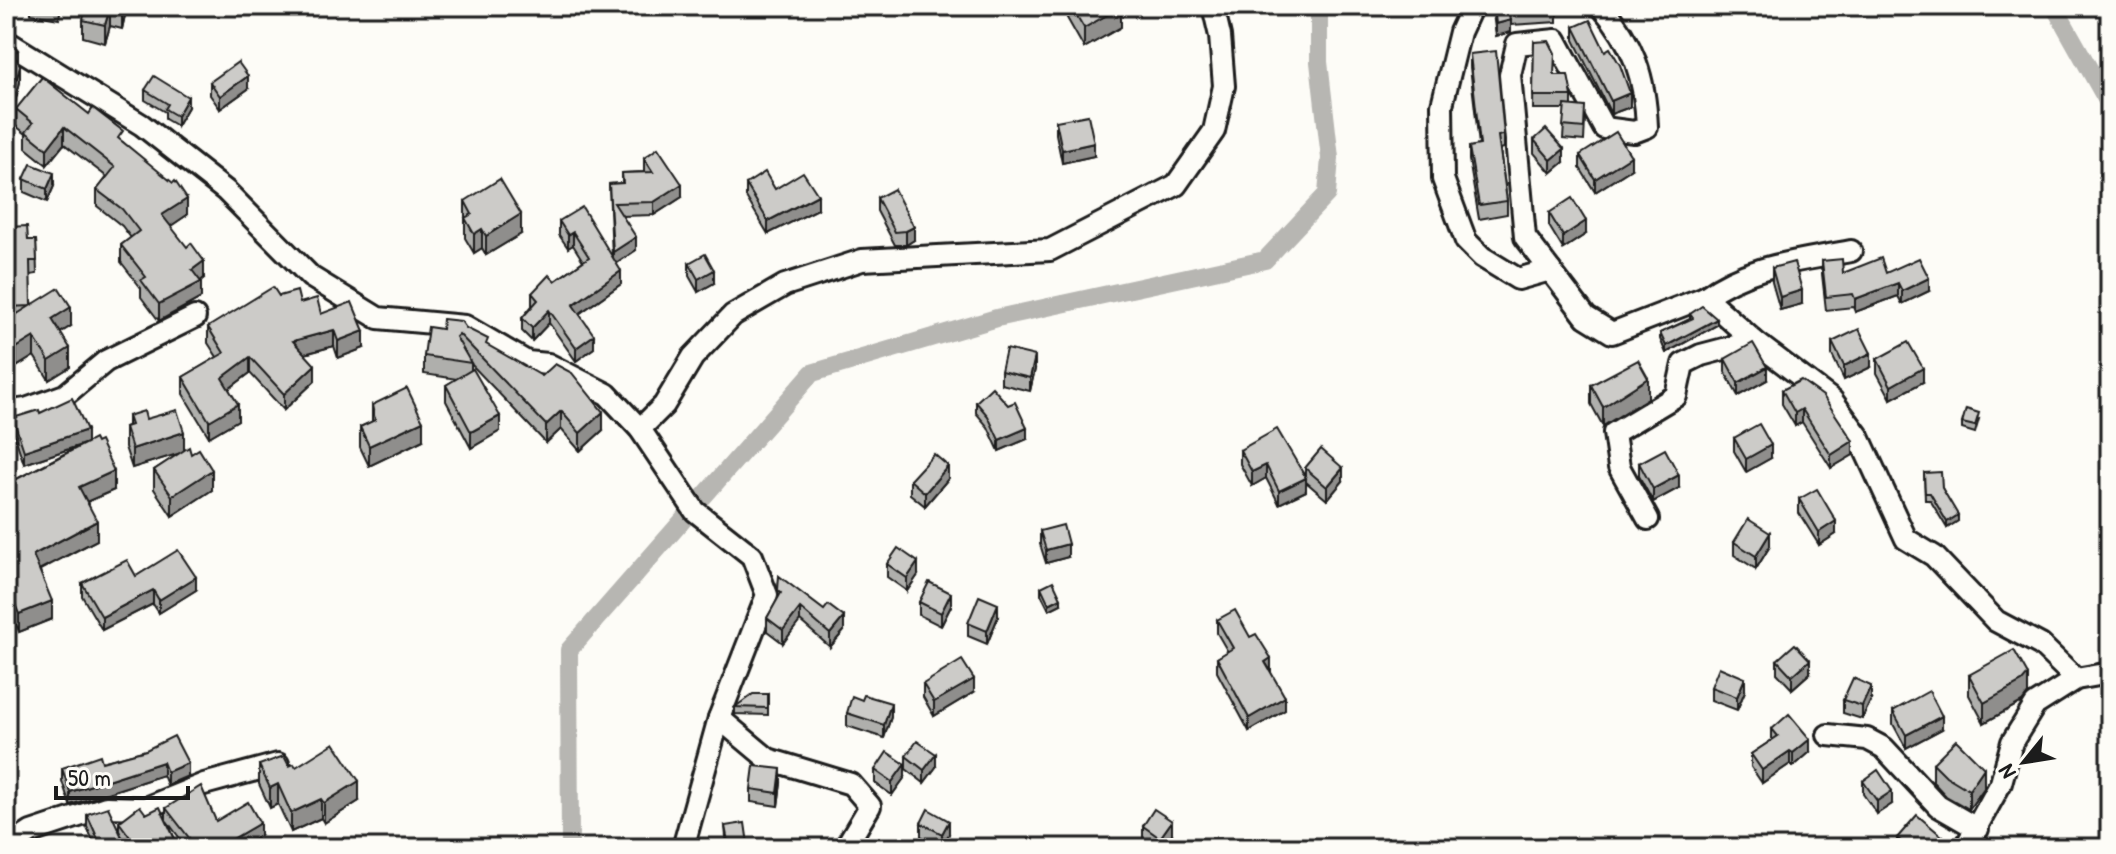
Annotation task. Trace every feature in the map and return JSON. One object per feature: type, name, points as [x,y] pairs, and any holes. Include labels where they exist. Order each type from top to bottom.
[{"type":"street","points":[[640,429],[664,405],[693,357],[733,315],[785,285],[862,260],[1050,250],[1176,185],[1214,131],[1224,86],[1220,36],[1213,6]]},
{"type":"street","points":[[1472,6],[1460,32],[1442,105],[1443,179],[1466,241],[1482,257],[1518,279],[1550,270]]},
{"type":"street","points":[[1601,6],[1624,32],[1645,87],[1647,127],[1634,132],[1604,128],[1556,40],[1517,44],[1510,75],[1525,237],[1586,317],[1612,333],[1705,297],[1723,283],[1762,268],[1851,251]]},
{"type":"street","points":[[6,41],[142,125],[226,191],[311,277],[378,318],[465,326],[527,362],[548,364],[607,394],[640,429],[695,511],[752,556],[767,595],[719,718],[683,848]]},
{"type":"street","points":[[1705,297],[1754,341],[1832,400],[1859,437],[1906,539],[1934,556],[1996,621],[2041,645],[2076,679]]},
{"type":"street","points":[[6,412],[26,409],[65,395],[106,361],[195,317]]},
{"type":"street","points":[[1648,519],[1619,467],[1614,433],[1676,396],[1683,364],[1701,355],[1754,341]]},
{"type":"street","points":[[1965,848],[2001,783],[2012,742],[2035,705],[2076,679],[2110,673]]},
{"type":"street","points":[[719,718],[768,759],[851,784],[870,806],[845,848]]},
{"type":"street","points":[[1828,735],[1867,739],[1884,748],[1938,806],[1978,829]]},
{"type":"street","points":[[7,848],[31,832],[106,807],[145,808],[204,784],[278,764]]},
{"type":"building","points":[[86,6],[123,6],[122,11],[110,8],[105,25],[83,20]]},
{"type":"building","points":[[1071,6],[1121,6],[1121,7],[1084,28]]},
{"type":"building","points":[[1494,6],[1557,6],[1557,10],[1509,13],[1511,20],[1496,24]]},
{"type":"building","points":[[1590,20],[1605,51],[1610,48],[1620,65],[1630,93],[1611,101],[1574,27]]},
{"type":"building","points":[[6,39],[18,50],[12,53],[20,65],[12,97],[6,96]]},
{"type":"building","points":[[1549,41],[1555,53],[1554,75],[1568,75],[1572,96],[1533,96],[1534,42]]},
{"type":"building","points":[[1496,51],[1504,135],[1498,136],[1507,201],[1479,205],[1469,147],[1480,145],[1470,54]]},
{"type":"building","points":[[238,62],[248,76],[220,96],[210,82]]},
{"type":"building","points":[[154,76],[188,97],[177,116],[165,109],[168,104],[145,90]]},
{"type":"building","points":[[42,77],[89,114],[93,108],[123,131],[118,138],[173,183],[175,181],[187,199],[162,215],[187,247],[191,243],[204,261],[192,270],[201,282],[159,304],[141,280],[146,277],[121,245],[139,231],[122,209],[97,190],[115,167],[64,127],[47,149],[26,132],[33,123],[16,109]]},
{"type":"building","points":[[1565,105],[1585,107],[1584,128],[1563,126]]},
{"type":"building","points":[[1088,115],[1094,143],[1062,150],[1056,121]]},
{"type":"building","points":[[1546,129],[1564,149],[1551,160],[1534,140]]},
{"type":"building","points":[[1616,132],[1631,156],[1595,179],[1580,155]]},
{"type":"building","points":[[658,148],[682,184],[654,202],[614,203],[636,237],[613,252],[609,184],[623,183],[622,173],[653,172],[644,158]]},
{"type":"building","points":[[31,164],[54,173],[47,189],[24,179]]},
{"type":"building","points":[[765,172],[775,189],[803,172],[818,195],[768,221],[746,184]]},
{"type":"building","points":[[500,179],[521,214],[486,236],[482,229],[474,234],[465,218],[472,214],[465,201]]},
{"type":"building","points":[[894,189],[914,227],[906,231],[895,232],[877,198]]},
{"type":"building","points":[[1572,198],[1586,221],[1563,236],[1549,213]]},
{"type":"building","points":[[582,207],[621,271],[573,305],[594,335],[576,348],[549,310],[532,328],[522,318],[538,300],[532,293],[549,275],[555,281],[589,257],[573,232],[568,235],[559,221]]},
{"type":"building","points":[[6,212],[7,227],[27,226],[28,240],[36,240],[37,261],[30,261],[31,306],[6,307]]},
{"type":"building","points":[[705,254],[714,270],[698,279],[689,263]]},
{"type":"building","points":[[1881,258],[1886,273],[1919,258],[1929,278],[1902,291],[1898,283],[1855,299],[1853,294],[1826,297],[1822,261],[1842,259],[1843,273]]},
{"type":"building","points":[[1794,262],[1802,290],[1780,297],[1772,268]]},
{"type":"building","points":[[273,287],[279,296],[297,291],[300,303],[317,298],[321,314],[352,302],[364,331],[338,341],[334,330],[293,341],[315,365],[284,394],[250,357],[222,378],[238,404],[209,421],[183,377],[224,353],[208,327]]},
{"type":"building","points":[[59,288],[71,307],[52,319],[70,348],[49,361],[34,337],[8,353],[12,372],[6,373],[6,321]]},
{"type":"building","points":[[1702,306],[1717,319],[1666,346],[1660,333],[1693,318],[1690,314]]},
{"type":"building","points":[[443,319],[461,321],[466,328],[488,339],[486,344],[542,376],[555,364],[572,373],[603,412],[580,433],[561,411],[546,425],[459,334],[456,337],[471,363],[424,356],[428,327],[442,329]]},
{"type":"building","points":[[1859,329],[1871,353],[1844,366],[1832,342]]},
{"type":"building","points":[[1908,342],[1923,368],[1891,386],[1877,359]]},
{"type":"building","points":[[1753,343],[1767,367],[1738,383],[1725,359]]},
{"type":"building","points":[[1006,349],[1035,356],[1030,378],[1001,371]]},
{"type":"building","points":[[1638,360],[1648,378],[1603,407],[1591,385]]},
{"type":"building","points":[[473,369],[500,416],[471,432],[446,385]]},
{"type":"building","points":[[1801,380],[1823,396],[1853,441],[1831,455],[1802,409],[1795,413],[1782,390]]},
{"type":"building","points":[[992,387],[1008,405],[1015,402],[1027,428],[999,440],[988,416],[976,402]]},
{"type":"building","points":[[407,388],[423,421],[369,446],[360,427],[375,420],[372,405]]},
{"type":"building","points":[[72,398],[87,430],[24,451],[13,418],[39,410],[40,413]]},
{"type":"building","points":[[1966,409],[1979,413],[1975,426],[1962,423]]},
{"type":"building","points":[[177,410],[184,432],[132,449],[125,427],[131,425],[128,416],[144,411],[146,419]]},
{"type":"building","points":[[1759,424],[1771,445],[1746,459],[1734,438]]},
{"type":"building","points":[[1277,429],[1306,478],[1279,491],[1266,465],[1252,472],[1240,450]]},
{"type":"building","points":[[94,439],[96,443],[100,441],[114,471],[79,487],[97,521],[33,555],[52,601],[19,614],[6,581],[6,480],[10,479],[11,482]]},
{"type":"building","points":[[189,447],[191,454],[199,449],[212,470],[172,496],[154,470]]},
{"type":"building","points":[[1321,449],[1343,468],[1327,487],[1305,468]]},
{"type":"building","points":[[1665,449],[1679,475],[1653,489],[1639,463]]},
{"type":"building","points":[[934,454],[948,466],[925,493],[910,480]]},
{"type":"building","points":[[1941,472],[1942,488],[1958,515],[1947,522],[1930,493],[1925,493],[1924,473]]},
{"type":"building","points":[[1817,489],[1836,521],[1819,532],[1799,499]]},
{"type":"building","points":[[1748,519],[1770,533],[1756,556],[1734,542]]},
{"type":"building","points":[[1063,525],[1068,544],[1046,550],[1040,531]]},
{"type":"building","points":[[898,548],[918,562],[907,578],[887,564]]},
{"type":"building","points":[[178,550],[196,577],[159,600],[153,590],[102,617],[82,583],[127,560],[136,576]]},
{"type":"building","points":[[779,576],[824,610],[828,605],[844,617],[830,634],[800,608],[783,630],[767,618],[781,593],[778,590]]},
{"type":"building","points":[[1053,581],[1061,598],[1049,604],[1041,587]]},
{"type":"building","points":[[929,582],[951,593],[941,613],[919,602]]},
{"type":"building","points":[[979,596],[998,604],[987,631],[968,623]]},
{"type":"building","points":[[1235,610],[1250,637],[1256,634],[1271,658],[1265,662],[1285,697],[1249,718],[1217,658],[1233,648],[1217,620]]},
{"type":"building","points":[[1795,644],[1810,660],[1792,676],[1777,660]]},
{"type":"building","points":[[2014,650],[2028,675],[2022,682],[1984,703],[1969,675]]},
{"type":"building","points":[[962,660],[974,679],[934,702],[923,684]]},
{"type":"building","points":[[1719,667],[1745,678],[1737,697],[1711,687]]},
{"type":"building","points":[[1853,678],[1871,686],[1862,706],[1843,700]]},
{"type":"building","points":[[1929,691],[1942,716],[1906,735],[1893,711]]},
{"type":"building","points":[[753,694],[768,694],[768,708],[735,707]]},
{"type":"building","points":[[864,695],[891,703],[884,725],[847,713],[852,696],[862,700]]},
{"type":"building","points":[[1789,714],[1810,739],[1793,753],[1790,751],[1762,770],[1751,754],[1778,736],[1772,729]]},
{"type":"building","points":[[174,736],[188,763],[167,772],[163,762],[70,792],[62,768],[100,755],[102,762],[146,750]]},
{"type":"building","points":[[1956,740],[1984,768],[1969,790],[1946,776],[1933,763]]},
{"type":"building","points":[[917,741],[936,754],[924,770],[906,756]]},
{"type":"building","points":[[334,743],[359,781],[324,803],[321,799],[291,813],[278,784],[270,788],[259,765],[284,756],[289,766],[294,764],[296,767]]},
{"type":"building","points":[[6,748],[12,760],[6,763]]},
{"type":"building","points":[[887,752],[905,764],[892,782],[875,770]]},
{"type":"building","points":[[754,766],[781,769],[778,793],[751,789]]},
{"type":"building","points":[[1878,770],[1892,791],[1877,801],[1863,781]]},
{"type":"building","points":[[201,786],[216,821],[248,802],[260,823],[231,840],[237,848],[197,848],[166,808]]},
{"type":"building","points":[[140,806],[146,814],[160,807],[179,848],[138,848],[119,822]]},
{"type":"building","points":[[108,807],[122,837],[101,846],[87,814]]},
{"type":"building","points":[[928,809],[949,821],[942,834],[921,823]]},
{"type":"building","points":[[1154,809],[1172,821],[1160,838],[1143,826]]},
{"type":"building","points":[[1917,815],[1943,837],[1934,848],[1909,848],[1897,838]]},
{"type":"building","points":[[745,823],[748,844],[729,847],[725,826]]},
{"type":"waterway","points":[[570,848],[569,650],[812,373],[997,318],[1265,260],[1327,194],[1330,158],[1319,62],[1319,6]]},
{"type":"waterway","points":[[2054,6],[2110,106]]}]
